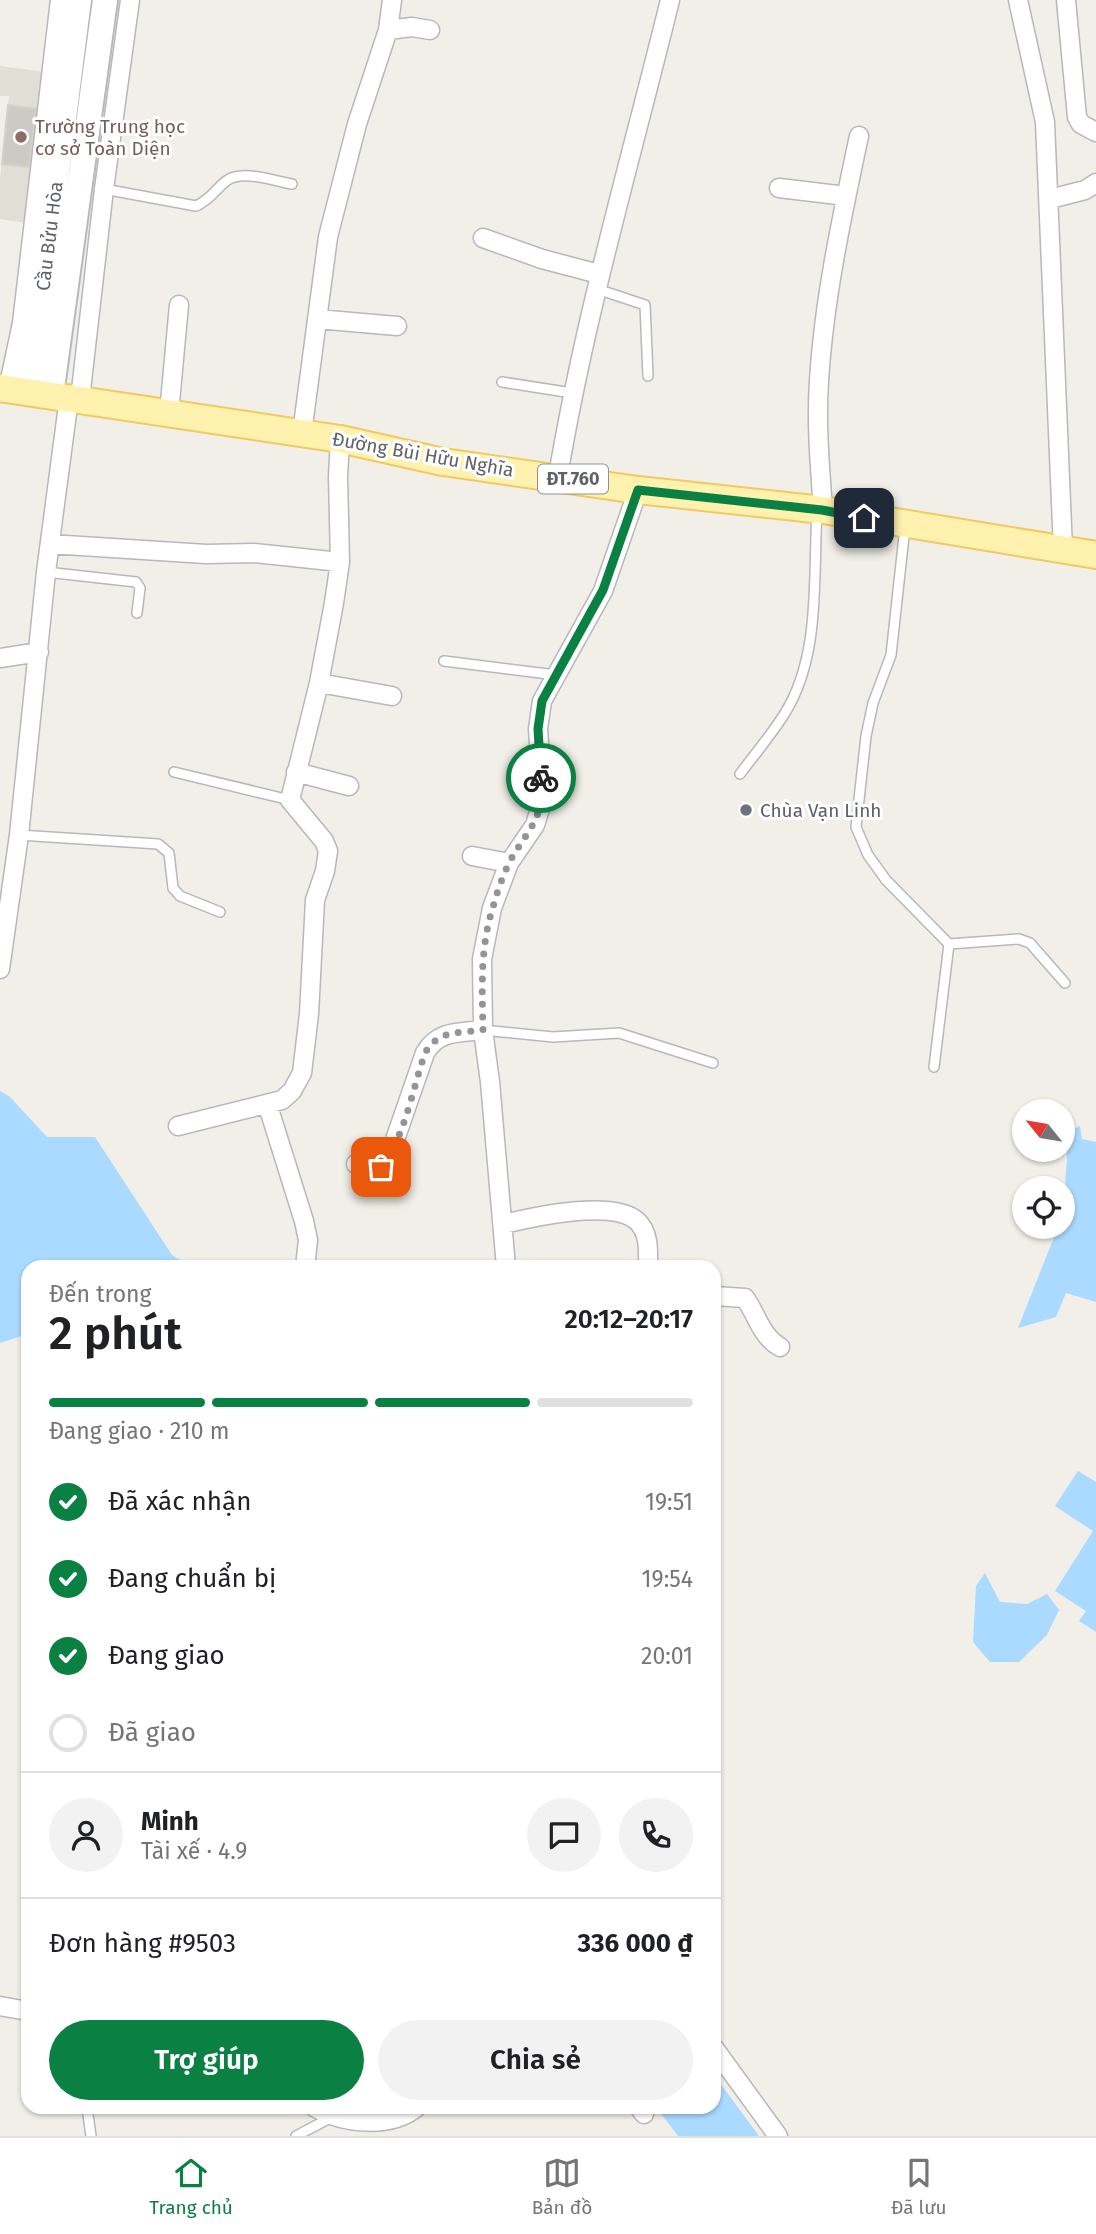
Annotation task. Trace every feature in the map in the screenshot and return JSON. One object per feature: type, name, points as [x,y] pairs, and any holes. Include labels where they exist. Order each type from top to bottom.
[{"type":"main road","name":"Cầu Bửu Hòa","points":[[40,394],[36,347],[79,0]]},
{"type":"main road","name":"Cầu Bửu Hòa","points":[[40,394],[63,322],[105,0]]},
{"type":"main road","name":"Đường Bùi Hữu Nghĩa","points":[[40,394],[340,439],[443,462],[558,476],[638,490],[820,510],[1096,555]]},
{"type":"street","points":[[0,969],[19,835],[50,544],[40,394],[22,323],[60,0]]},
{"type":"street","points":[[40,394],[104,189],[130,0]]},
{"type":"street","points":[[302,433],[328,237],[356,124],[388,30],[392,0]]},
{"type":"street","points":[[558,476],[572,393],[597,281],[670,0]]},
{"type":"street","points":[[1018,0],[1045,122],[1063,550]]},
{"type":"street","points":[[1066,0],[1077,117],[1081,124],[1096,132]]},
{"type":"street","points":[[388,30],[412,27],[430,30]]},
{"type":"street","points":[[820,510],[821,349],[846,196],[859,136]]},
{"type":"street","points":[[1050,199],[1085,190],[1096,183]]},
{"type":"street","points":[[779,188],[846,196]]},
{"type":"street","points":[[483,238],[597,281]]},
{"type":"street","points":[[170,413],[179,305]]},
{"type":"street","points":[[317,319],[397,326]]},
{"type":"street","points":[[177,1126],[268,1106],[282,1100],[292,1091],[302,1073],[309,1014],[315,900],[325,871],[328,851],[324,841],[290,800],[319,682],[340,562],[337,488],[340,439]]},
{"type":"street","points":[[506,1260],[483,1030],[482,959],[492,908],[509,863],[535,825],[543,799],[538,729],[542,701],[603,590],[638,490]]},
{"type":"street","points":[[50,544],[195,554],[254,553],[340,562]]},
{"type":"street","points":[[0,658],[39,652]]},
{"type":"street","points":[[319,682],[392,696]]},
{"type":"street","points":[[296,772],[349,786]]},
{"type":"street","points":[[472,856],[509,863]]},
{"type":"street","points":[[356,1164],[381,1167],[389,1157],[432,1040],[442,1035],[483,1030]]},
{"type":"street","points":[[268,1106],[304,1221],[308,1240],[306,1260]]},
{"type":"street","points":[[504,1224],[570,1212],[619,1214],[636,1221],[648,1240],[648,1260]]},
{"type":"street","points":[[721,1296],[745,1298],[755,1312],[767,1340],[780,1347]]},
{"type":"street","points":[[0,2006],[21,2010]]},
{"type":"street","points":[[721,2058],[778,2136]]},
{"type":"street","points":[[327,2114],[332,2117],[383,2121],[408,2114]]},
{"type":"lane","points":[[104,189],[196,206],[208,201],[227,180],[238,175],[292,184]]},
{"type":"lane","points":[[597,281],[645,305],[648,376]]},
{"type":"lane","points":[[502,382],[572,393]]},
{"type":"lane","points":[[740,774],[786,712],[798,685],[810,641],[820,510]]},
{"type":"lane","points":[[906,526],[891,655],[873,703],[866,736],[856,827],[868,855],[886,880],[949,944],[1019,939],[1030,943],[1065,983]]},
{"type":"lane","points":[[47,572],[136,582],[140,588],[137,613]]},
{"type":"lane","points":[[444,661],[556,675]]},
{"type":"lane","points":[[174,772],[290,800]]},
{"type":"lane","points":[[19,835],[158,844],[169,853],[173,888],[180,896],[220,912]]},
{"type":"lane","points":[[934,1066],[949,944]]},
{"type":"lane","points":[[483,1030],[553,1037],[619,1033],[713,1063]]},
{"type":"lane","points":[[88,2114],[91,2136]]},
{"type":"lane","points":[[296,2136],[332,2117]]},
{"type":"shaded area","name":"Trường Trung học cơ sở Toàn Diện","points":[[0,66],[46,72],[28,223],[0,219],[0,179],[9,96],[0,96]]},
{"type":"water","points":[[0,1091],[9,1096],[47,1137],[95,1137],[172,1255],[180,1260],[21,1260],[21,1336],[0,1343]]},
{"type":"water","points":[[1080,1126],[1082,1139],[1096,1142],[1096,1302],[1066,1293],[1056,1317],[1018,1328],[1053,1239],[1075,1239],[1075,1176],[1066,1176],[1067,1162],[1075,1162],[1075,1128]]},
{"type":"water","points":[[1078,1471],[1096,1482],[1096,1632],[1079,1621],[1086,1611],[1055,1591],[1093,1531],[1055,1506]]},
{"type":"water","points":[[985,1573],[1000,1602],[1027,1604],[1047,1594],[1059,1610],[1047,1635],[1019,1662],[990,1662],[973,1642],[976,1586]]},
{"type":"water","points":[[721,2084],[759,2136],[678,2136],[661,2114],[721,2114]]},
{"type":"building","points":[[8,105],[36,109],[29,167],[2,164]]},
{"type":"way so far","points":[[381,1167],[389,1157],[398,1135],[425,1053],[432,1040],[442,1035],[483,1030],[482,959],[492,908],[509,863],[535,825],[543,799],[541,778]]},
{"type":"place","name":"Trường Trung học cơ sở Toàn Diện","points":[[21,137]]},
{"type":"place","name":"Chùa Vạn Linh","points":[[746,810]]},
{"type":"route","points":[[541,778],[538,729],[542,701],[603,590],[638,490],[822,510],[864,518]]}]
